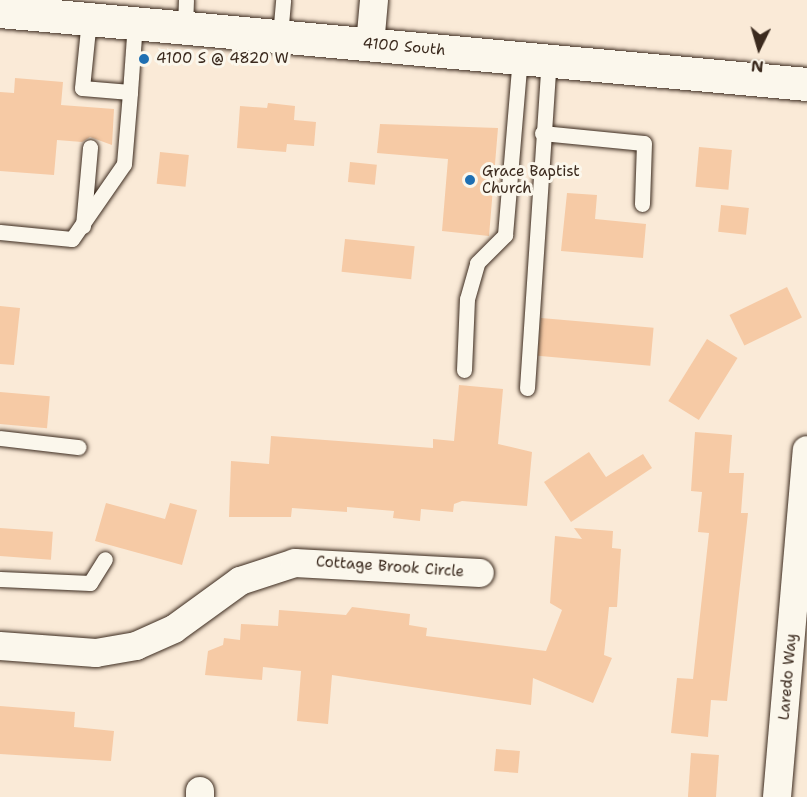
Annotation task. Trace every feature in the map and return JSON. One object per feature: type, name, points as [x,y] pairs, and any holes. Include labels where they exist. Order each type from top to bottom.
[{"type":"main road","name":"4100 South","points":[[0,11],[135,23],[185,14],[280,36],[807,84]]},
{"type":"street","points":[[370,45],[374,0]]},
{"type":"street","name":"Laredo Way","points":[[777,797],[796,705],[807,450]]},
{"type":"street","name":"Cottage Brook Circle","points":[[0,646],[96,653],[136,646],[174,628],[240,581],[295,563],[480,573]]},
{"type":"lane","points":[[280,36],[283,0]]},
{"type":"lane","points":[[89,19],[88,89],[94,105]]},
{"type":"lane","points":[[0,232],[72,239],[124,164],[135,23]]},
{"type":"lane","points":[[527,388],[542,133],[534,59]]},
{"type":"lane","points":[[464,370],[467,299],[477,263],[505,235],[534,59]]},
{"type":"lane","points":[[88,89],[130,92]]},
{"type":"lane","points":[[542,133],[644,143],[642,204]]},
{"type":"lane","points":[[82,226],[90,147]]},
{"type":"lane","points":[[0,438],[78,447]]},
{"type":"lane","points":[[0,579],[90,583],[105,559]]},
{"type":"building","points":[[15,78],[63,82],[61,105],[114,109],[112,145],[90,137],[82,142],[57,140],[54,175],[0,171],[0,92],[14,93]]},
{"type":"building","points":[[268,103],[295,106],[294,120],[316,122],[314,146],[287,144],[286,152],[237,148],[240,106],[267,108]]},
{"type":"building","name":"Grace Baptist Church","points":[[380,124],[498,128],[489,236],[442,231],[448,159],[377,153]]},
{"type":"building","points":[[699,147],[732,150],[728,190],[696,187]]},
{"type":"building","points":[[160,152],[189,155],[185,187],[157,184]]},
{"type":"building","points":[[350,162],[377,165],[375,185],[348,182]]},
{"type":"building","points":[[567,193],[597,195],[595,219],[646,224],[643,258],[561,251]]},
{"type":"building","points":[[721,205],[749,208],[746,235],[718,232]]},
{"type":"building","points":[[345,239],[415,246],[411,279],[342,272]]},
{"type":"building","points":[[787,287],[802,318],[744,346],[729,315]]},
{"type":"building","points":[[0,306],[20,308],[14,365],[0,364]]},
{"type":"building","points":[[541,318],[654,328],[650,366],[538,356]]},
{"type":"building","points":[[707,339],[738,358],[699,420],[668,401]]},
{"type":"building","points":[[459,385],[503,389],[498,444],[532,452],[527,506],[462,501],[454,504],[453,512],[421,509],[420,521],[393,518],[394,511],[347,507],[347,512],[292,508],[291,517],[229,517],[231,461],[269,464],[271,436],[433,448],[433,439],[454,441]]},
{"type":"building","points":[[0,392],[50,396],[47,428],[0,424]]},
{"type":"building","points":[[695,432],[732,435],[729,473],[744,473],[741,513],[748,513],[727,701],[711,700],[708,737],[671,733],[677,678],[693,679],[709,533],[698,532],[702,492],[691,491]]},
{"type":"building","points":[[589,452],[606,477],[643,454],[652,468],[571,522],[544,482]]},
{"type":"building","points":[[106,503],[165,519],[170,503],[197,510],[182,565],[95,541]]},
{"type":"building","points":[[0,528],[53,532],[51,560],[0,556]]},
{"type":"building","points":[[574,528],[613,531],[612,548],[621,549],[617,607],[609,607],[604,655],[612,658],[593,703],[533,678],[531,705],[332,675],[328,724],[297,721],[301,671],[263,667],[262,680],[205,675],[208,651],[223,645],[224,638],[240,640],[241,624],[278,626],[279,610],[346,615],[352,607],[410,614],[409,625],[427,628],[426,636],[546,651],[562,610],[550,603],[555,536],[582,539]]},
{"type":"building","points":[[0,706],[75,712],[74,727],[114,731],[111,761],[0,754]]},
{"type":"building","points":[[496,749],[520,751],[518,773],[494,771]]},
{"type":"building","points":[[691,753],[719,755],[716,797],[688,797]]},
{"type":"place","name":"4100 S @ 4820 W","points":[[144,59]]},
{"type":"place","name":"Grace Baptist Church","points":[[470,180]]}]
